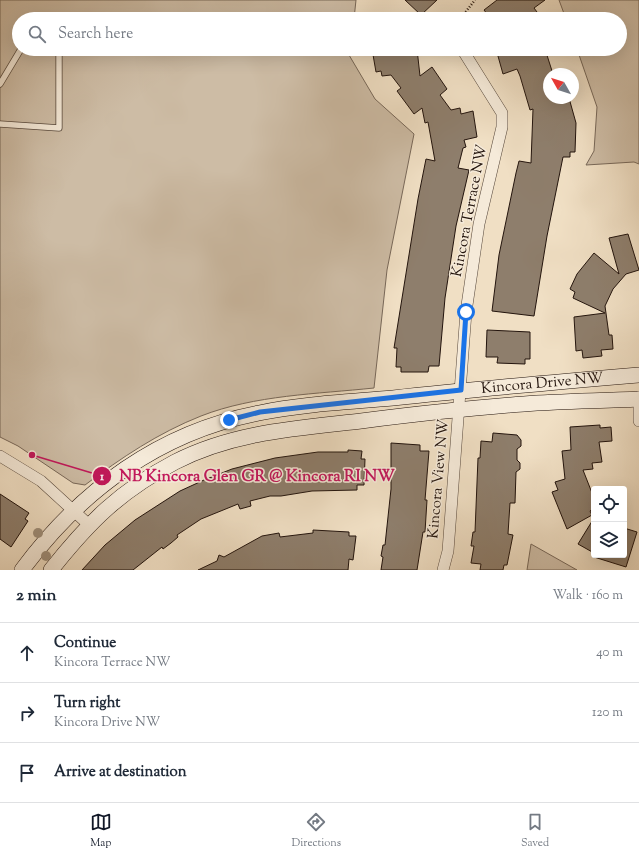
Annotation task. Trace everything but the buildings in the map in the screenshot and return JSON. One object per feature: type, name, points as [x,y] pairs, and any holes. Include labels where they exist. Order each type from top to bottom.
[{"type":"street","name":"Kincora Terrace NW","points":[[461,390],[466,312],[478,231],[502,127],[502,113],[466,56]]},
{"type":"street","name":"Kincora Drive NW","points":[[22,570],[43,542],[73,510],[111,478],[135,461],[196,431],[229,420],[275,410],[461,390],[639,375]]},
{"type":"street","name":"Kincora View NW","points":[[443,570],[448,551],[461,390]]},
{"type":"street","name":"Kincora Drive NW","points":[[51,570],[88,524],[124,493],[149,476],[177,461],[237,439],[270,431],[459,409],[639,398]]},
{"type":"street","points":[[639,398],[639,421]]},
{"type":"street","points":[[0,456],[41,481],[88,524]]},
{"type":"lane","points":[[0,84],[17,56]]},
{"type":"lane","points":[[0,124],[59,128],[59,56]]},
{"type":"path","points":[[466,12],[475,0]]},
{"type":"shaded area","points":[[0,0],[356,0],[355,12],[12,12],[12,56],[350,56],[375,99],[414,134],[387,270],[374,388],[264,399],[222,409],[201,416],[155,438],[112,465],[85,485],[73,483],[18,446],[0,437]]},
{"type":"shaded area","points":[[559,0],[639,0],[639,164],[634,162],[586,165],[594,151],[597,107],[579,56],[627,56],[627,12],[563,12]]},
{"type":"shaded area","points":[[531,544],[577,570],[527,570]]},
{"type":"place","name":"NB Kincora Glen GR @ Kincora RI NW","points":[[32,455]]},
{"type":"route","points":[[229,420],[260,412],[461,390],[466,312]]}]
